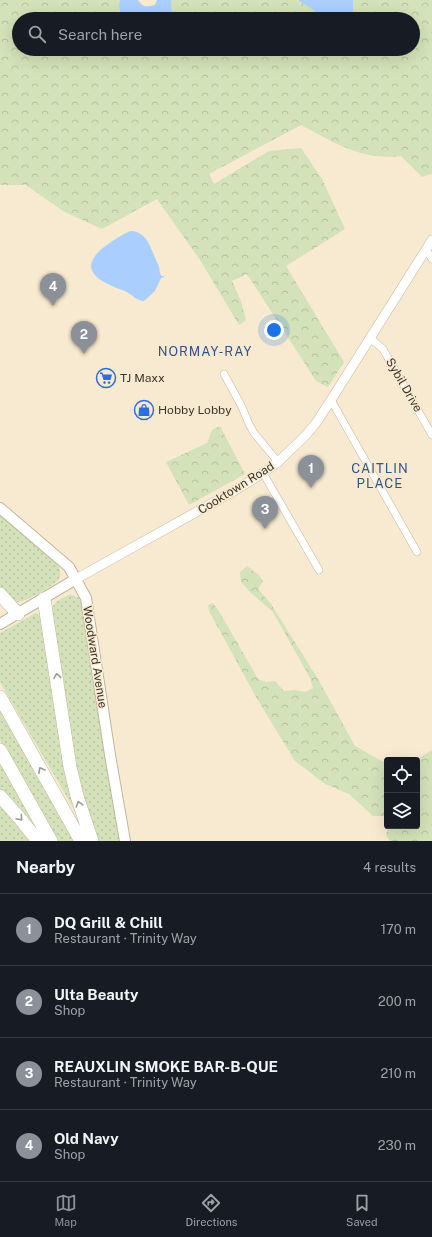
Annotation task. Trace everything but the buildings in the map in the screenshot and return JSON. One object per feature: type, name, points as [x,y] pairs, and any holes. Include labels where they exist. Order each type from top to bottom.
[{"type":"highway","points":[[0,594],[18,614]]},
{"type":"highway","points":[[44,599],[70,767],[77,796],[92,841]]},
{"type":"highway","points":[[0,697],[81,841]]},
{"type":"highway","points":[[0,750],[51,841]]},
{"type":"highway","points":[[0,796],[38,841]]},
{"type":"main road","name":"Woodward Avenue","points":[[0,508],[69,566],[84,593],[87,603],[110,755],[125,841]]},
{"type":"main road","name":"Cooktown Road","points":[[0,624],[76,579]]},
{"type":"street","name":"Cooktown Road","points":[[76,579],[234,491],[278,462],[316,423],[432,240]]},
{"type":"street","points":[[426,249],[432,259]]},
{"type":"street","name":"Sybil Drive","points":[[370,338],[383,349],[432,435]]},
{"type":"street","points":[[224,374],[254,433],[278,462]]},
{"type":"street","points":[[331,400],[417,552]]},
{"type":"street","points":[[263,473],[319,570]]},
{"type":"green space","points":[[0,0],[120,0],[120,12],[12,12],[12,56],[420,56],[420,12],[353,12],[353,0],[432,0],[431,174],[422,177],[401,156],[373,156],[348,149],[301,125],[209,174],[214,184],[269,151],[301,148],[322,179],[345,229],[286,266],[344,362],[328,387],[316,381],[247,274],[232,281],[241,301],[246,320],[239,325],[200,260],[157,199],[102,229],[63,211],[26,185],[0,185]]},
{"type":"green space","points":[[171,0],[298,0],[316,12],[172,12]]},
{"type":"green space","points":[[220,426],[245,474],[189,505],[166,462],[207,443],[212,430]]},
{"type":"green space","points":[[0,511],[56,561],[60,570],[60,577],[56,582],[21,602],[17,602],[8,597],[0,589]]},
{"type":"green space","points":[[247,566],[259,575],[263,581],[258,589],[271,604],[318,679],[355,746],[384,762],[384,816],[373,816],[349,794],[325,784],[295,761],[256,697],[209,611],[208,605],[213,603],[220,613],[258,679],[266,682],[275,681],[284,691],[295,690],[306,692],[313,688],[310,678],[273,612],[241,582],[240,572]]},
{"type":"green space","points":[[70,594],[79,598],[82,602],[122,841],[97,841],[75,771],[51,609],[56,602]]},
{"type":"green space","points":[[36,613],[41,617],[78,816],[0,682],[0,633]]},
{"type":"green space","points":[[0,706],[76,841],[57,841],[0,740]]},
{"type":"green space","points":[[432,750],[432,841],[390,841],[386,835],[388,829],[420,829],[420,757]]},
{"type":"green space","points":[[0,762],[43,839],[0,792]]},
{"type":"green space","points":[[0,804],[33,841],[0,841]]},
{"type":"water","points":[[120,0],[138,0],[143,6],[147,6],[155,5],[157,0],[171,0],[172,12],[120,12]]},
{"type":"water","points":[[298,0],[353,0],[353,12],[316,12]]},
{"type":"water","points":[[131,231],[140,233],[146,239],[158,264],[160,274],[164,276],[161,278],[155,291],[144,301],[139,300],[125,291],[101,280],[95,275],[92,269],[92,263],[95,255],[120,236]]},
{"type":"place","name":"Old Navy","points":[[53,306]]},
{"type":"place","name":"Ulta Beauty","points":[[84,354]]},
{"type":"place","name":"TJ Maxx","points":[[106,378]]},
{"type":"place","name":"Hobby Lobby","points":[[144,410]]},
{"type":"place","name":"DQ Grill & Chill","points":[[311,488]]},
{"type":"place","name":"REAUXLIN SMOKE BAR-B-QUE","points":[[265,529]]},
{"type":"district","name":"NORMAY-RAY","points":[[205,351]]},
{"type":"district","name":"CAITLIN PLACE","points":[[380,476]]}]
